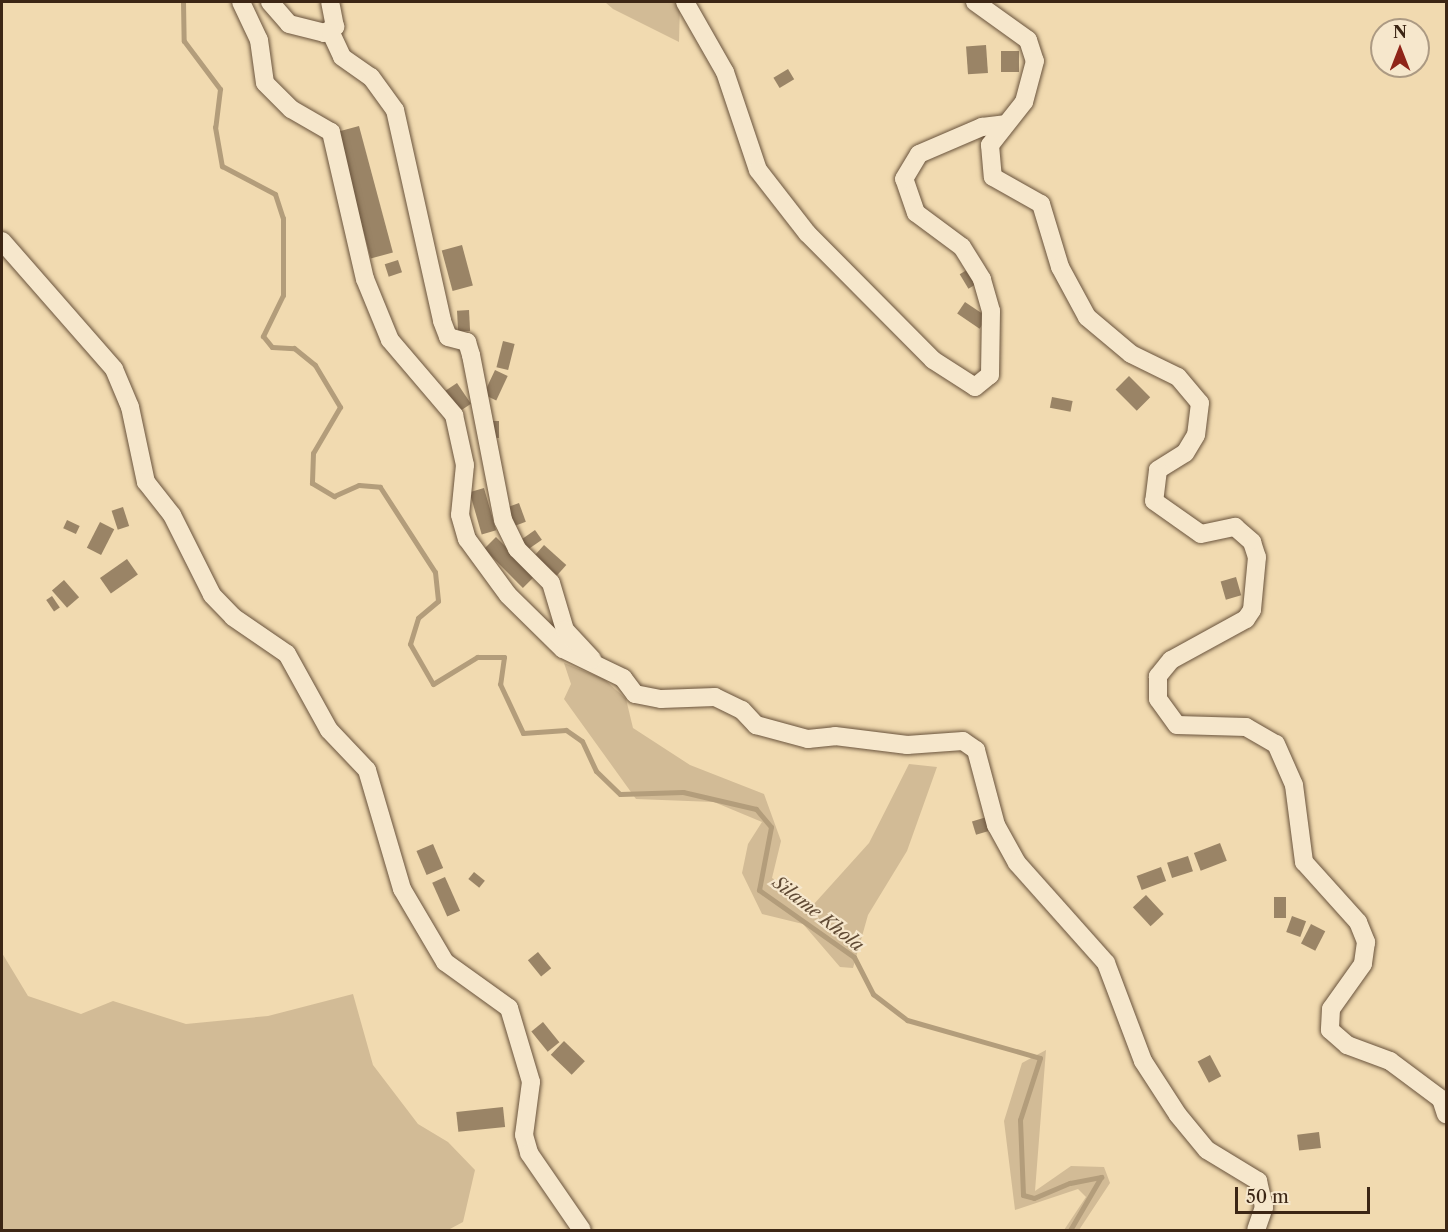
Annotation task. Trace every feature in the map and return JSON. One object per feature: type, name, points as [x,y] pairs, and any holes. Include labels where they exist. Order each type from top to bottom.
[{"type":"street","points":[[241,2],[259,40],[265,83],[291,109],[331,132],[365,279],[390,340],[454,415],[465,465],[460,515],[467,539],[508,594],[563,649],[623,678],[635,694],[661,699],[715,697],[742,710],[756,725],[808,739],[835,736],[907,745],[963,741],[976,750],[996,825],[1017,863],[1106,963],[1143,1060],[1178,1115],[1207,1150],[1258,1181],[1264,1207],[1256,1230]]},
{"type":"street","points":[[270,2],[289,24],[331,33]]},
{"type":"street","points":[[330,2],[336,20],[331,33],[342,57],[371,77],[395,110],[442,321],[448,337],[467,342],[471,355],[503,520],[517,549],[551,583],[565,630],[596,663]]},
{"type":"street","points":[[685,2],[725,72],[758,171],[807,233],[933,360],[975,387],[990,375],[991,311],[982,279],[962,247],[916,213],[904,179],[920,154],[982,127],[1005,124]]},
{"type":"street","points":[[975,2],[1028,40],[1033,50],[1029,92],[994,135],[988,167],[1000,186],[1041,204],[1060,267],[1080,308],[1131,354],[1178,377],[1200,403],[1191,445],[1158,470],[1154,501],[1201,534],[1235,527],[1252,542],[1257,557],[1252,610],[1246,619],[1171,660],[1158,676],[1158,699],[1177,725],[1246,727],[1275,744],[1294,785],[1304,862],[1358,922],[1366,942],[1364,964],[1331,1009],[1330,1030],[1347,1045],[1390,1060],[1442,1099],[1446,1114]]},
{"type":"street","points":[[2,241],[114,369],[130,407],[146,482],[172,515],[212,595],[232,617],[288,654],[328,730],[367,770],[402,889],[445,962],[509,1008],[531,1082],[524,1135],[529,1153],[544,1182],[582,1230]]},
{"type":"shaded area","points":[[605,2],[680,2],[679,42],[613,9]]},
{"type":"shaded area","points":[[564,663],[604,679],[626,699],[633,728],[690,765],[764,794],[781,841],[772,878],[814,904],[869,843],[909,764],[937,767],[907,851],[868,915],[853,968],[840,967],[803,924],[762,914],[742,873],[748,844],[762,822],[714,802],[636,799],[564,699],[571,684]]},
{"type":"shaded area","points":[[2,953],[28,996],[81,1014],[113,1001],[186,1024],[268,1016],[353,994],[373,1065],[418,1124],[448,1142],[475,1170],[463,1222],[448,1230],[2,1230]]},
{"type":"shaded area","points":[[1046,1050],[1035,1191],[1071,1166],[1104,1167],[1110,1183],[1079,1230],[1064,1230],[1086,1197],[1078,1189],[1015,1210],[1004,1121],[1022,1063]]},
{"type":"building","points":[[986,45],[988,73],[968,74],[966,46]]},
{"type":"building","points":[[1001,51],[1019,51],[1019,72],[1001,72]]},
{"type":"building","points":[[788,69],[794,79],[780,88],[773,78]]},
{"type":"building","points":[[359,126],[393,253],[371,258],[337,132]]},
{"type":"building","points":[[462,245],[473,286],[453,291],[442,250]]},
{"type":"building","points":[[398,260],[402,272],[389,277],[385,264]]},
{"type":"building","points":[[970,268],[979,283],[968,289],[960,274]]},
{"type":"building","points":[[965,302],[987,317],[980,329],[957,314]]},
{"type":"building","points":[[469,310],[470,331],[458,332],[457,311]]},
{"type":"building","points":[[503,341],[515,344],[508,370],[496,367]]},
{"type":"building","points":[[495,370],[508,376],[496,400],[484,394]]},
{"type":"building","points":[[1129,376],[1150,397],[1137,411],[1116,389]]},
{"type":"building","points":[[457,383],[471,404],[459,412],[445,391]]},
{"type":"building","points":[[1052,397],[1073,401],[1071,412],[1050,408]]},
{"type":"building","points":[[487,421],[499,421],[499,438],[487,438]]},
{"type":"building","points":[[484,488],[496,530],[482,534],[470,492]]},
{"type":"building","points":[[519,503],[526,522],[515,526],[508,507]]},
{"type":"building","points":[[123,507],[129,526],[118,530],[112,511]]},
{"type":"building","points":[[67,520],[80,526],[76,534],[63,528]]},
{"type":"building","points":[[100,522],[114,529],[101,555],[87,548]]},
{"type":"building","points":[[535,530],[542,540],[528,550],[521,540]]},
{"type":"building","points":[[496,537],[535,576],[523,588],[484,549]]},
{"type":"building","points":[[544,545],[566,565],[557,575],[535,555]]},
{"type":"building","points":[[127,559],[138,575],[111,593],[100,578]]},
{"type":"building","points":[[1236,577],[1241,595],[1226,600],[1221,581]]},
{"type":"building","points":[[64,580],[79,597],[67,608],[52,590]]},
{"type":"building","points":[[52,596],[60,608],[54,612],[46,600]]},
{"type":"building","points":[[993,815],[997,828],[976,835],[972,821]]},
{"type":"building","points":[[1220,843],[1227,861],[1201,871],[1194,853]]},
{"type":"building","points":[[433,844],[443,868],[427,875],[416,851]]},
{"type":"building","points":[[1188,856],[1193,871],[1172,878],[1167,863]]},
{"type":"building","points":[[1161,867],[1166,881],[1142,890],[1137,876]]},
{"type":"building","points":[[474,872],[485,881],[479,888],[468,879]]},
{"type":"building","points":[[445,877],[460,911],[447,916],[432,883]]},
{"type":"building","points":[[1146,895],[1164,914],[1151,926],[1133,907]]},
{"type":"building","points":[[1274,897],[1286,897],[1286,918],[1274,918]]},
{"type":"building","points":[[1292,916],[1306,921],[1300,937],[1286,932]]},
{"type":"building","points":[[1311,924],[1325,931],[1315,951],[1301,944]]},
{"type":"building","points":[[538,952],[551,968],[541,977],[528,960]]},
{"type":"building","points":[[543,1022],[559,1042],[548,1052],[531,1031]]},
{"type":"building","points":[[564,1041],[585,1061],[572,1075],[551,1055]]},
{"type":"building","points":[[1210,1055],[1221,1076],[1209,1083],[1198,1062]]},
{"type":"building","points":[[503,1107],[505,1127],[458,1132],[456,1112]]},
{"type":"building","points":[[1319,1132],[1321,1148],[1299,1151],[1297,1135]]},
{"type":"waterway","name":"Silame Khola","points":[[183,2],[184,41],[220,89],[215,127],[222,166],[275,194],[283,218],[283,295],[263,336],[272,347],[294,348],[315,365],[340,407],[313,453],[312,483],[334,496],[359,485],[380,487],[435,572],[438,601],[418,618],[410,644],[433,684],[477,657],[504,657],[500,684],[523,733],[566,730],[582,741],[596,771],[620,794],[683,792],[756,809],[771,827],[759,890],[854,957],[873,994],[907,1020],[1040,1058],[1020,1120],[1023,1195],[1034,1198],[1070,1183],[1101,1177],[1070,1230]]}]
